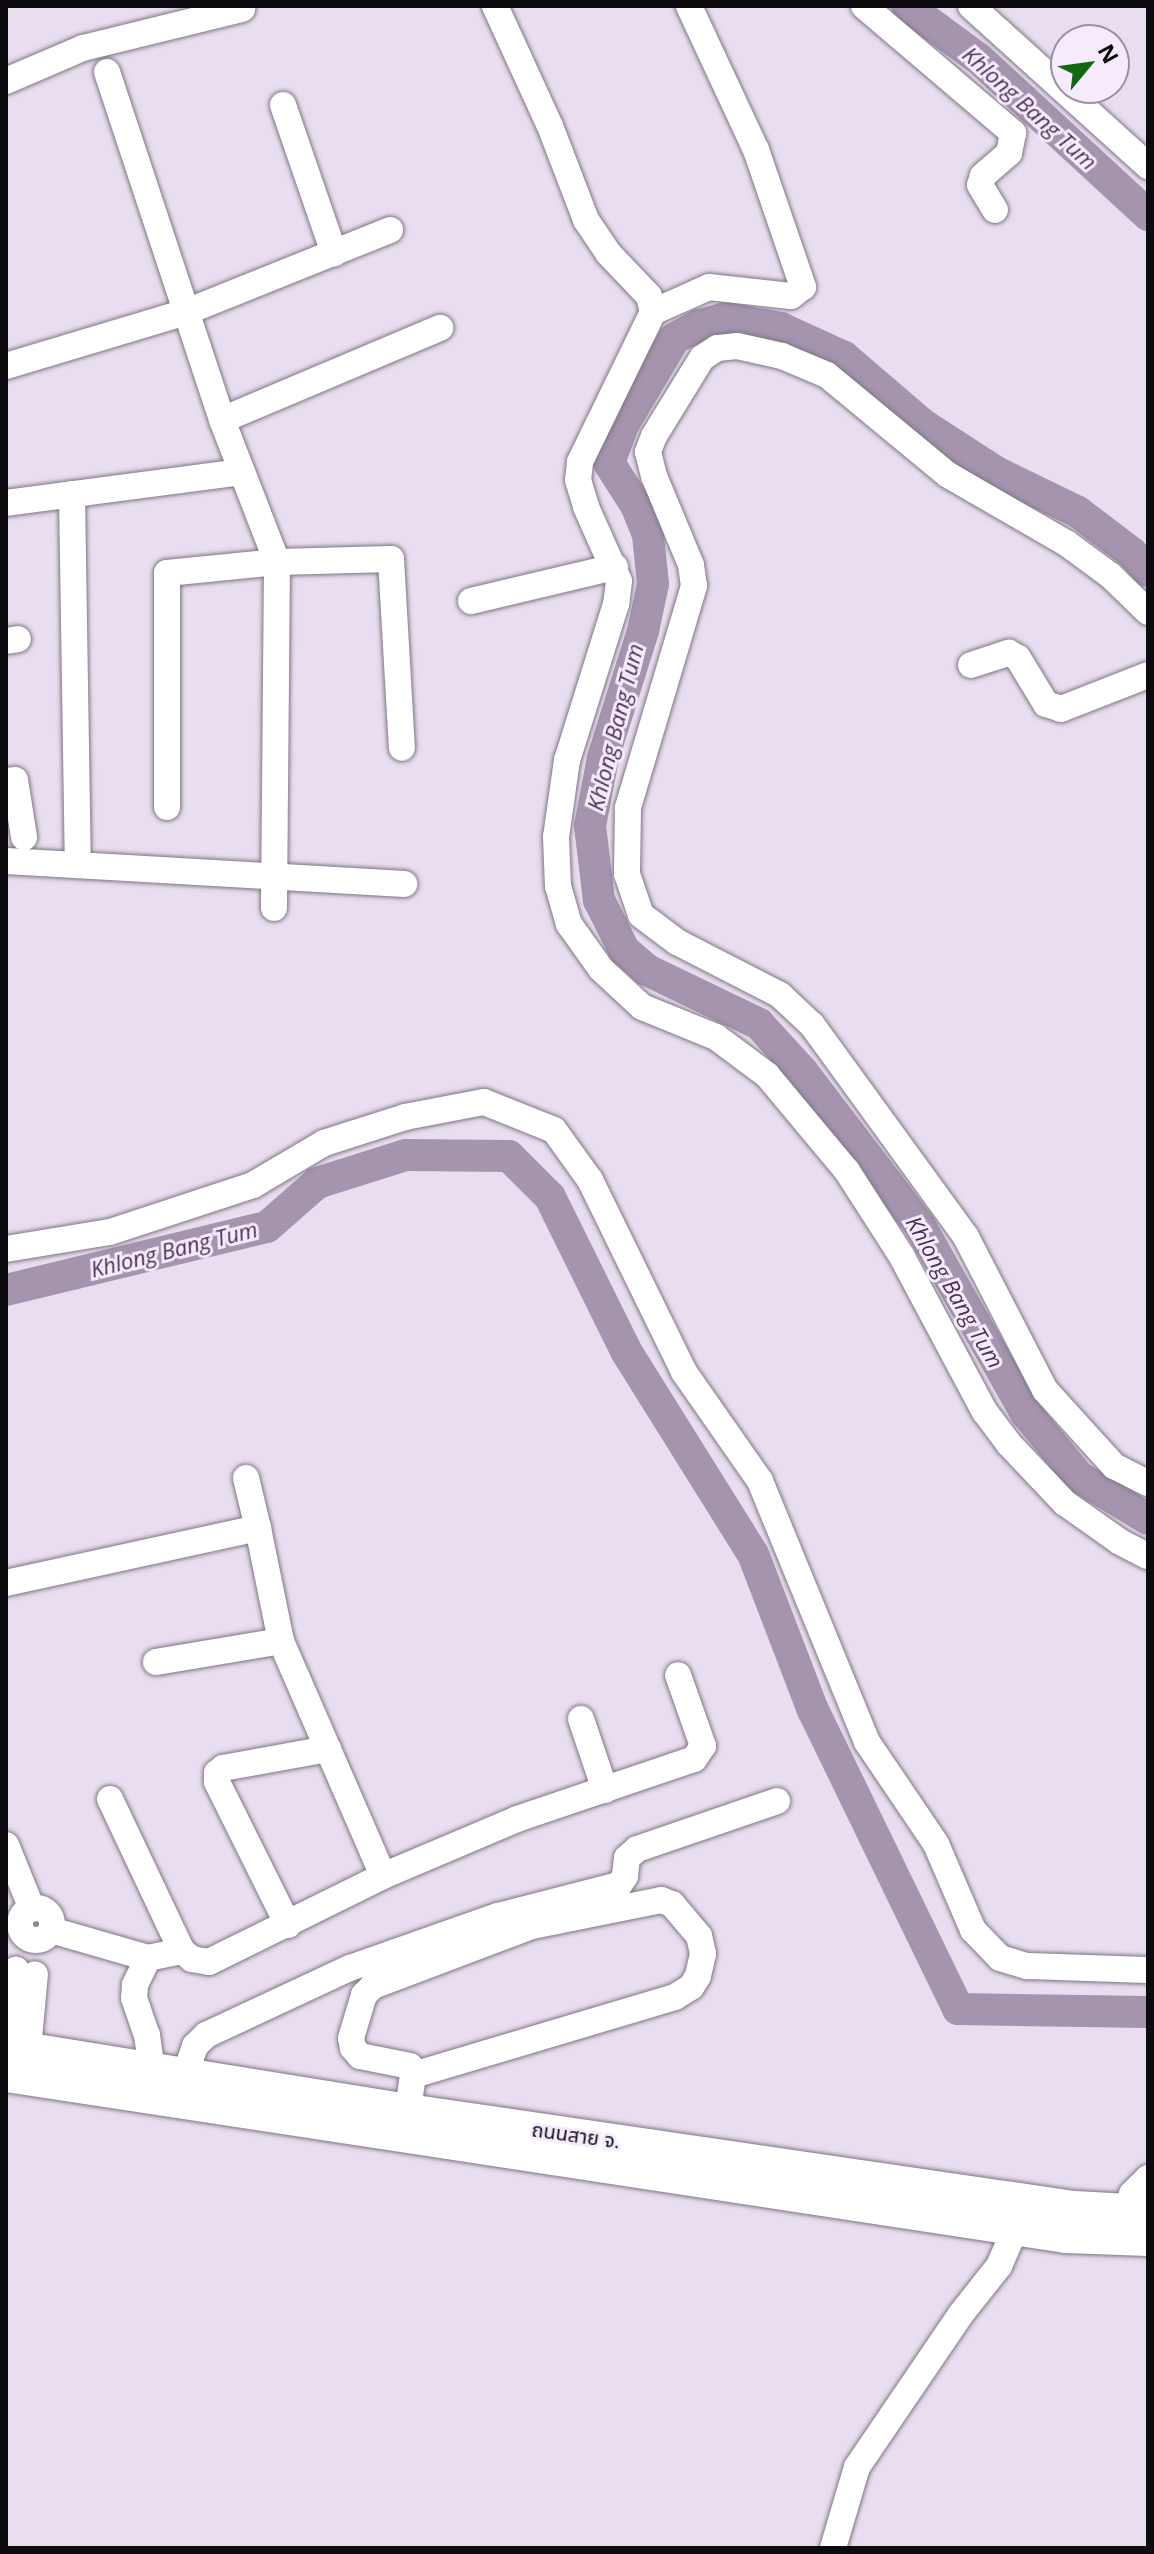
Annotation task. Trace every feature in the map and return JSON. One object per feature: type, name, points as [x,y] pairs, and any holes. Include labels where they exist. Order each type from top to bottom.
[{"type":"main road","name":"ถนนสาย จ.","points":[[10,2064],[152,2070],[1074,2207],[1137,2210]]},
{"type":"main road","name":"ถนนสาย จ.","points":[[10,2064],[1015,2229],[1106,2240],[1148,2240]]},
{"type":"street","points":[[495,6],[550,126],[586,220],[608,253],[649,296],[653,312],[580,462],[578,480],[586,507],[619,581],[616,604],[567,760],[556,837],[558,886],[569,924],[601,969],[642,1007],[716,1037],[767,1075],[847,1171],[901,1255],[985,1412],[1008,1443],[1065,1503],[1120,1542],[1148,1556]]},
{"type":"street","points":[[653,312],[709,287],[791,296],[803,287],[756,150],[689,6]]},
{"type":"street","points":[[864,6],[1013,133],[1009,153],[983,176],[980,185],[995,210]]},
{"type":"street","points":[[971,6],[1148,166]]},
{"type":"street","points":[[6,81],[83,48],[242,9]]},
{"type":"street","points":[[107,72],[240,472],[277,562],[274,908]]},
{"type":"street","points":[[283,105],[334,253]]},
{"type":"street","points":[[6,366],[186,312],[390,230]]},
{"type":"street","points":[[222,420],[440,328]]},
{"type":"street","points":[[1148,612],[1111,576],[1066,543],[948,475],[827,375],[782,356],[737,346],[717,348],[702,358],[654,436],[648,452],[664,502],[691,565],[694,586],[628,808],[627,874],[641,915],[677,942],[780,995],[812,1025],[966,1237],[1045,1390],[1114,1466],[1148,1483]]},
{"type":"street","points":[[6,503],[240,472]]},
{"type":"street","points":[[72,494],[78,865]]},
{"type":"street","points":[[167,807],[167,573],[277,562],[391,559],[402,748]]},
{"type":"street","points":[[471,601],[615,567]]},
{"type":"street","points":[[971,665],[1009,653],[1018,658],[1046,704],[1061,709],[1148,675]]},
{"type":"street","points":[[6,781],[15,780],[24,837]]},
{"type":"street","points":[[6,861],[404,884]]},
{"type":"street","points":[[6,1249],[110,1232],[239,1190],[324,1143],[405,1117],[484,1102],[554,1130],[590,1180],[684,1372],[760,1481],[867,1742],[936,1844],[973,1930],[1000,1958],[1027,1966],[1148,1970]]},
{"type":"street","points":[[246,1478],[281,1641],[383,1876]]},
{"type":"street","points":[[6,1583],[258,1528]]},
{"type":"street","points":[[156,1662],[281,1641]]},
{"type":"street","points":[[110,1799],[182,1951],[192,1959],[209,1962],[383,1876],[517,1819],[694,1759],[703,1746],[678,1675]]},
{"type":"street","points":[[581,1719],[605,1790]]},
{"type":"street","points":[[288,1925],[217,1782],[217,1773],[223,1768],[328,1749]]},
{"type":"street","points":[[185,2075],[195,2046],[206,2035],[335,1974],[498,1916],[619,1885],[625,1876],[627,1858],[637,1849],[777,1801]]},
{"type":"street","points":[[6,1845],[31,1946],[10,2064]]},
{"type":"street","points":[[408,2110],[413,2075],[410,2066],[360,2056],[353,2048],[351,2038],[364,1995],[373,1986],[532,1926],[661,1900],[672,1904],[699,1936],[703,1954],[698,1976],[691,1987],[675,1997],[413,2075]]},
{"type":"street","points":[[31,1946],[148,1958],[182,1951]]},
{"type":"street","points":[[148,1958],[135,1985],[134,1998],[147,2035],[152,2070]]},
{"type":"street","points":[[1137,2210],[1132,2194],[1148,2178]]},
{"type":"street","points":[[833,2548],[857,2467],[961,2314],[999,2266],[1015,2229]]},
{"type":"waterway","name":"Khlong Bang Tum","points":[[907,6],[979,59],[1148,215]]},
{"type":"waterway","name":"Khlong Bang Tum","points":[[1148,571],[1132,553],[1078,512],[996,472],[922,424],[844,357],[781,328],[726,318],[699,325],[674,339],[623,425],[609,463],[636,505],[648,535],[653,584],[643,631],[603,758],[590,826],[599,900],[624,950],[647,970],[759,1024],[802,1071],[920,1226],[1026,1413],[1079,1477],[1148,1519]]},
{"type":"waterway","name":"Khlong Bang Tum","points":[[6,1290],[267,1227],[317,1183],[406,1155],[509,1156],[550,1197],[626,1351],[753,1554],[813,1710],[958,2009],[1148,2012]]}]
